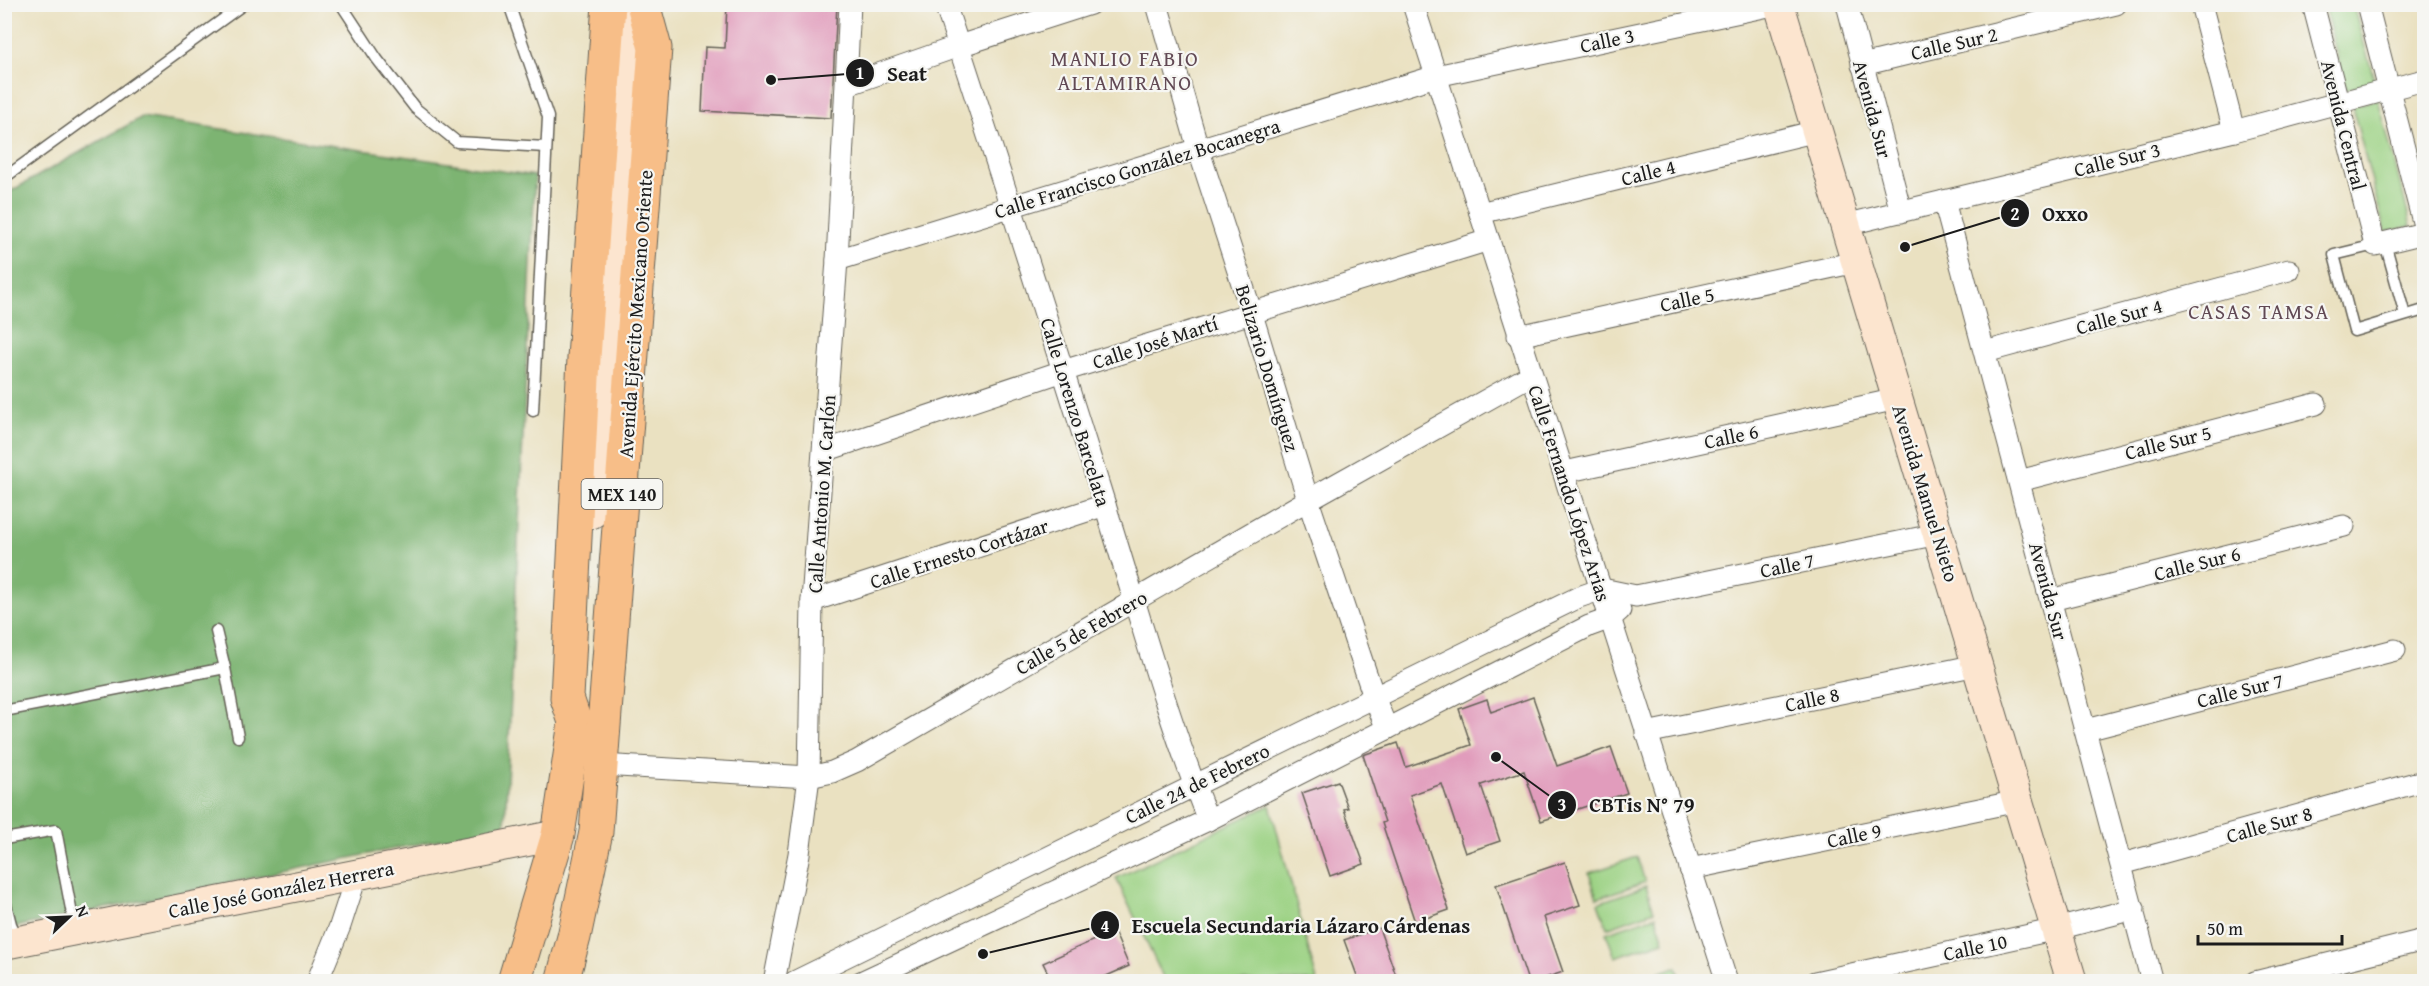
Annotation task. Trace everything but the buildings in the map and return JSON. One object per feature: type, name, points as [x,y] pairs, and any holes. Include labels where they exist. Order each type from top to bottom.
[{"type":"main road","name":"Avenida Ejército Mexicano Oriente","points":[[514,981],[558,835],[575,722],[567,698],[584,358],[609,4]]},
{"type":"main road","name":"Avenida Ejército Mexicano Oriente","points":[[562,981],[596,832],[655,48],[643,4]]},
{"type":"street","name":"Avenida Ejército Mexicano Oriente","points":[[575,722],[632,4]]},
{"type":"street","points":[[655,48],[662,4]]},
{"type":"street","name":"Calle Antonio M. Carlón","points":[[774,981],[799,854],[809,777],[812,601],[837,260],[850,4]]},
{"type":"street","name":"Calle Lorenzo Barcelata","points":[[945,4],[1011,206],[1134,601],[1194,785],[1208,820]]},
{"type":"street","points":[[847,85],[1090,4]]},
{"type":"street","name":"Belizario Domínguez","points":[[1157,4],[1198,148],[1251,311],[1308,501],[1374,697],[1387,729]]},
{"type":"street","name":"Calle Fernando López Arias","points":[[1413,4],[1727,981]]},
{"type":"street","name":"Calle 3","points":[[1436,76],[1778,4]]},
{"type":"street","name":"Avenida Manuel Nieto","points":[[1778,4],[2072,981]]},
{"type":"street","name":"Avenida Sur","points":[[1847,4],[1901,212]]},
{"type":"street","name":"Calle Sur 2","points":[[1862,65],[2116,4]]},
{"type":"street","points":[[2201,4],[2234,131]]},
{"type":"street","name":"Avenida Central","points":[[2313,4],[2338,102],[2380,244]]},
{"type":"street","points":[[2367,4],[2424,226]]},
{"type":"street","name":"Calle Francisco González Bocanegra","points":[[837,260],[1436,76]]},
{"type":"street","name":"Calle Sur 3","points":[[1845,225],[2234,131],[2424,80]]},
{"type":"street","name":"Calle 4","points":[[1480,213],[1817,131]]},
{"type":"street","name":"Avenida Sur","points":[[1944,201],[2152,981]]},
{"type":"street","points":[[2380,244],[2424,233]]},
{"type":"street","name":"Calle José Martí","points":[[824,452],[1063,371],[1251,311],[1489,240]]},
{"type":"street","name":"Calle 5","points":[[1518,336],[1856,262]]},
{"type":"street","name":"Calle Sur 4","points":[[1985,352],[2289,270]]},
{"type":"street","name":"Calle 5 de Febrero","points":[[601,765],[809,777],[832,772],[857,761],[1308,501],[1532,375]]},
{"type":"street","name":"Calle 6","points":[[1565,472],[1897,399]]},
{"type":"street","name":"Calle Sur 5","points":[[2019,481],[2316,404]]},
{"type":"street","name":"Calle Ernesto Cortázar","points":[[812,601],[1105,505]]},
{"type":"street","name":"Calle Sur 6","points":[[2051,600],[2344,526]]},
{"type":"street","name":"Calle 7","points":[[1602,589],[1636,596],[1938,534]]},
{"type":"street","name":"Calle 24 de Febrero","points":[[794,981],[1579,597],[1602,589]]},
{"type":"street","name":"Calle 7","points":[[1611,618],[1636,596]]},
{"type":"street","name":"Calle 24 de Febrero","points":[[861,981],[1208,820],[1589,626],[1611,618]]},
{"type":"street","name":"Calle Sur 7","points":[[2086,730],[2395,650]]},
{"type":"street","name":"Calle 8","points":[[1646,733],[1977,665]]},
{"type":"street","name":"Calle Sur 8","points":[[2122,864],[2415,783]]},
{"type":"street","name":"Calle 9","points":[[1690,869],[2018,801]]},
{"type":"street","name":"Calle José González Herrera","points":[[12,943],[558,835]]},
{"type":"street","points":[[317,981],[340,926],[357,874]]},
{"type":"street","name":"Calle 10","points":[[1815,981],[2057,929],[2134,909]]},
{"type":"street","points":[[2255,981],[2424,940]]},
{"type":"lane","points":[[4,178],[244,4]]},
{"type":"lane","points":[[341,4],[377,59],[415,108],[457,142],[546,147]]},
{"type":"lane","points":[[509,4],[548,117],[533,411]]},
{"type":"lane","points":[[2405,315],[2380,244],[2334,255],[2354,331],[2424,310]]},
{"type":"lane","points":[[216,631],[238,737]]},
{"type":"lane","points":[[4,711],[225,668]]},
{"type":"lane","points":[[4,839],[56,831],[75,930]]},
{"type":"lane","points":[[4,897],[11,924],[12,943]]},
{"type":"green space","points":[[2324,5],[2353,5],[2375,82],[2346,90]]},
{"type":"green space","points":[[2378,99],[2411,226],[2385,232],[2352,106]]},
{"type":"green space","points":[[142,117],[535,176],[505,826],[5,929],[4,195]]},
{"type":"green space","points":[[1270,805],[1317,981],[1165,981],[1116,878]]},
{"type":"green space","points":[[1637,857],[1645,882],[1597,898],[1589,873]]},
{"type":"green space","points":[[1646,886],[1654,911],[1607,928],[1598,903]]},
{"type":"green space","points":[[1656,916],[1664,941],[1615,957],[1606,933]]},
{"type":"green space","points":[[1677,967],[1682,981],[1632,981]]},
{"type":"place","name":"Seat","points":[[771,80]]},
{"type":"place","name":"Oxxo","points":[[1905,247]]},
{"type":"place","name":"CBTis N° 79","points":[[1496,757]]},
{"type":"place","name":"Escuela Secundaria Lázaro Cárdenas","points":[[983,954]]},
{"type":"district","name":"MANLIO FABIO ALTAMIRANO","points":[[1125,70]]},
{"type":"district","name":"CASAS TAMSA","points":[[2259,311]]}]
